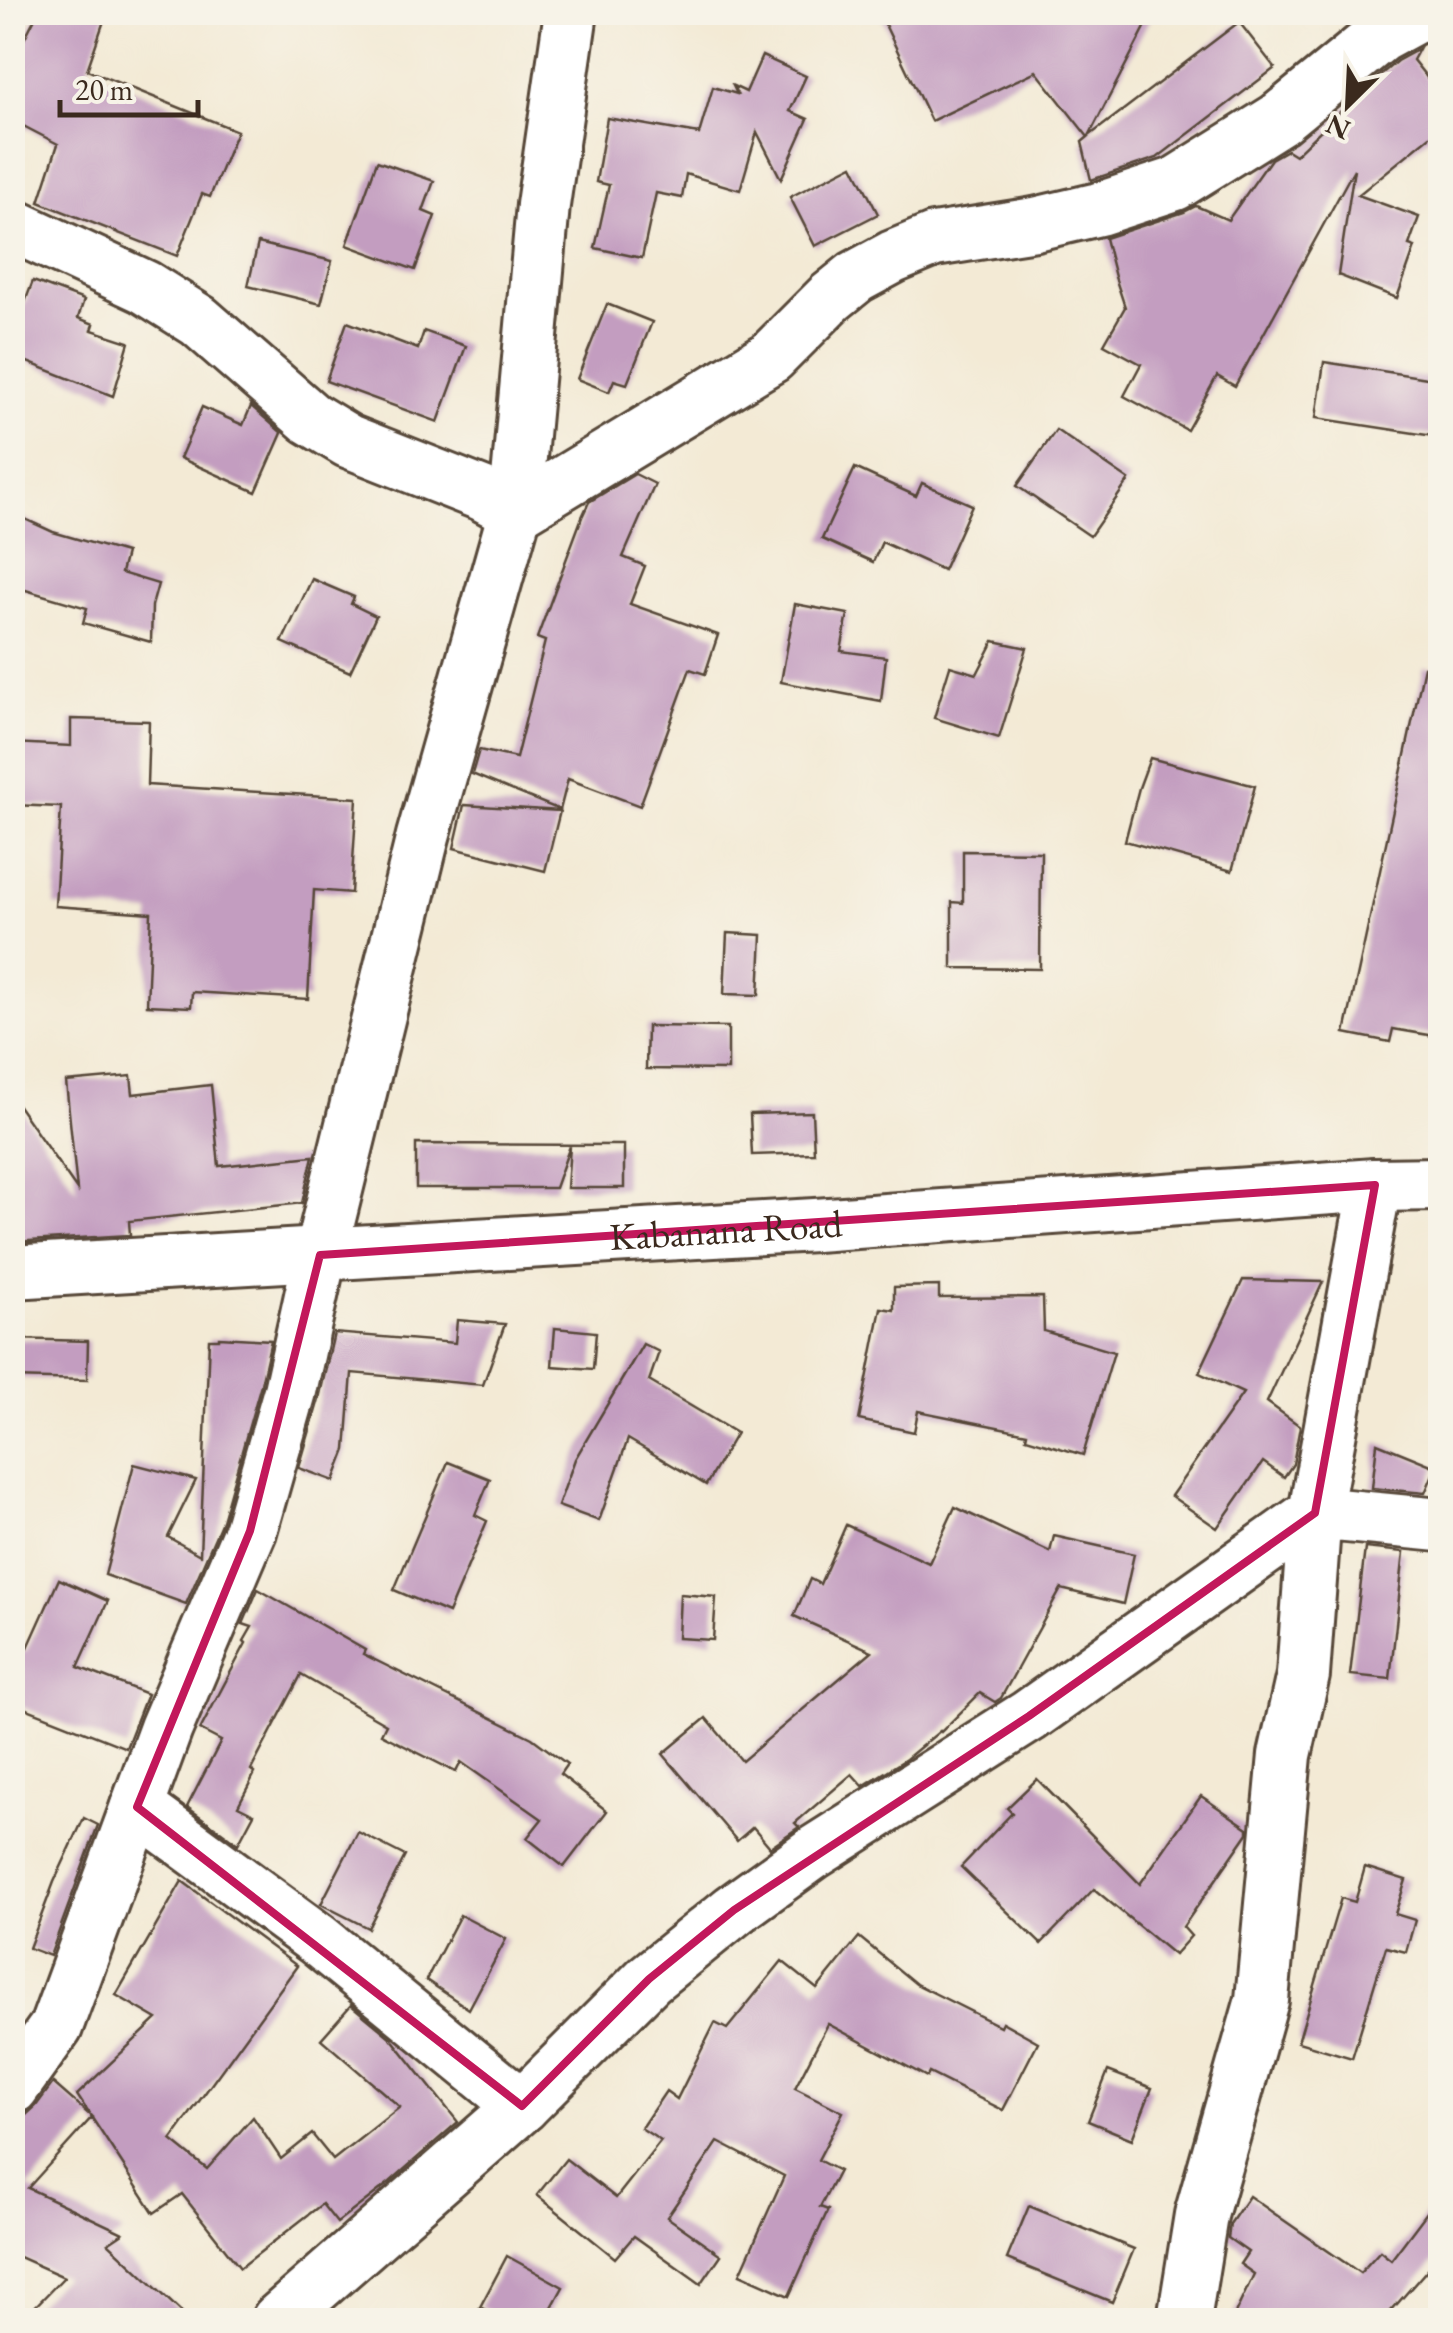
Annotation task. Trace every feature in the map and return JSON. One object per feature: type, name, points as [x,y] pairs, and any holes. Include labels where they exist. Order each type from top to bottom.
[{"type":"street","points":[[12,2088],[56,2028],[166,1728],[250,1531],[290,1391],[423,836],[515,512],[544,205],[571,12]]},
{"type":"street","points":[[515,512],[771,357],[830,298],[893,257],[934,240],[1099,210],[1175,184],[1279,119],[1380,36],[1424,12]]},
{"type":"street","points":[[12,225],[146,287],[199,321],[310,418],[348,441],[482,494],[515,512]]},
{"type":"street","name":"Kabanana Road","points":[[12,1272],[1440,1184]]},
{"type":"street","points":[[1184,2320],[1200,2215],[1262,2000],[1285,1755],[1302,1676],[1315,1513],[1375,1185]]},
{"type":"street","points":[[278,2320],[522,2106],[649,1979],[734,1910],[813,1854],[1029,1716],[1315,1513],[1440,1525]]},
{"type":"street","points":[[137,1806],[317,1939],[522,2106]]},
{"type":"highlighted area","points":[[1375,1185],[1315,1513],[1029,1716],[734,1910],[649,1979],[522,2106],[137,1807],[250,1531],[320,1255]]},
{"type":"building","points":[[38,12],[107,12],[87,70],[237,131],[210,197],[202,194],[177,256],[39,202],[58,144],[12,120],[12,63]]},
{"type":"building","points":[[879,12],[1153,12],[1089,136],[1239,22],[1275,68],[1157,158],[1091,180],[1082,142],[1088,137],[1036,71],[931,121]]},
{"type":"building","points":[[1419,49],[1413,60],[1440,94],[1440,128],[1358,195],[1419,217],[1409,245],[1415,247],[1397,298],[1338,275],[1354,169],[1235,386],[1217,376],[1187,430],[1124,396],[1141,364],[1104,344],[1125,307],[1105,238],[1196,206],[1228,220],[1271,159],[1287,150],[1295,155],[1366,87],[1397,61]]},
{"type":"building","points":[[762,56],[806,76],[790,111],[808,119],[781,179],[757,132],[740,190],[686,174],[682,198],[656,193],[642,258],[595,248],[609,185],[596,182],[607,118],[699,134],[713,87],[737,94],[733,86],[746,92]]},
{"type":"building","points":[[377,161],[434,181],[423,211],[435,216],[415,270],[347,245]]},
{"type":"building","points":[[853,165],[878,214],[815,246],[790,197]]},
{"type":"building","points":[[258,243],[332,261],[321,304],[248,286]]},
{"type":"building","points":[[33,281],[84,300],[78,318],[94,324],[92,330],[129,342],[113,396],[12,356],[12,336]]},
{"type":"building","points":[[607,304],[652,322],[627,384],[614,380],[609,392],[577,379]]},
{"type":"building","points":[[347,322],[418,349],[424,331],[466,346],[438,422],[326,381]]},
{"type":"building","points":[[1324,362],[1440,380],[1440,437],[1316,418]]},
{"type":"building","points":[[251,406],[282,433],[256,492],[180,458],[202,407],[243,425]]},
{"type":"building","points":[[1056,430],[1129,480],[1090,536],[1017,486]]},
{"type":"building","points":[[855,468],[916,496],[922,483],[972,505],[943,570],[882,542],[873,562],[822,539]]},
{"type":"building","points":[[635,474],[655,484],[623,557],[645,566],[630,604],[718,635],[705,674],[690,669],[640,806],[568,779],[560,810],[472,774],[479,750],[516,758],[545,641],[537,638],[582,517],[589,502]]},
{"type":"building","points":[[12,513],[53,532],[126,553],[121,573],[158,584],[152,606],[151,642],[83,623],[87,608],[12,586]]},
{"type":"building","points":[[312,579],[354,597],[351,604],[376,616],[350,672],[282,642]]},
{"type":"building","points":[[795,604],[848,614],[841,651],[886,657],[881,701],[781,682]]},
{"type":"building","points":[[994,641],[1027,648],[999,738],[934,718],[950,666],[977,674]]},
{"type":"building","points":[[1424,667],[1440,669],[1440,1037],[1393,1029],[1390,1042],[1345,1033]]},
{"type":"building","points":[[71,719],[149,721],[147,785],[357,798],[351,893],[314,890],[308,999],[192,992],[191,1007],[147,1005],[151,913],[55,906],[61,807],[12,805],[12,743],[71,746]]},
{"type":"building","points":[[1150,758],[1255,786],[1232,871],[1125,841]]},
{"type":"building","points":[[464,805],[560,811],[545,871],[454,848]]},
{"type":"building","points":[[963,851],[1041,852],[1040,969],[952,968],[952,902],[963,903]]},
{"type":"building","points":[[727,933],[762,935],[759,995],[724,994]]},
{"type":"building","points":[[647,1026],[728,1027],[728,1070],[646,1069]]},
{"type":"building","points":[[131,1076],[133,1094],[211,1085],[219,1166],[313,1156],[302,1203],[129,1221],[130,1235],[12,1242],[12,1097],[77,1190],[66,1082]]},
{"type":"building","points":[[812,1112],[814,1153],[752,1155],[750,1114]]},
{"type":"building","points":[[416,1144],[624,1145],[624,1188],[567,1188],[570,1146],[555,1188],[416,1188]]},
{"type":"building","points":[[1243,1280],[1323,1282],[1267,1402],[1300,1426],[1293,1464],[1284,1477],[1263,1462],[1217,1528],[1171,1496],[1243,1393],[1199,1373]]},
{"type":"building","points":[[939,1286],[939,1298],[1043,1297],[1044,1331],[1114,1352],[1083,1455],[1026,1438],[1027,1433],[918,1411],[914,1432],[859,1420],[881,1308],[894,1310],[894,1287]]},
{"type":"building","points":[[457,1320],[505,1324],[483,1385],[352,1373],[346,1450],[334,1481],[299,1468],[334,1333],[455,1343]]},
{"type":"building","points":[[555,1328],[596,1332],[593,1369],[552,1366]]},
{"type":"building","points":[[12,1339],[88,1341],[87,1380],[12,1378]]},
{"type":"building","points":[[209,1339],[271,1340],[222,1521],[186,1604],[105,1575],[134,1464],[196,1480],[168,1537],[200,1555]]},
{"type":"building","points":[[643,1344],[659,1352],[649,1381],[736,1433],[706,1485],[628,1439],[599,1521],[558,1506],[575,1459]]},
{"type":"building","points":[[1377,1443],[1436,1467],[1425,1493],[1372,1488]]},
{"type":"building","points":[[448,1462],[490,1479],[475,1515],[487,1521],[448,1613],[394,1590]]},
{"type":"building","points":[[955,1507],[1050,1552],[1054,1536],[1134,1554],[1123,1604],[1061,1589],[1001,1698],[995,1702],[980,1693],[941,1732],[863,1786],[852,1774],[795,1823],[799,1827],[770,1847],[753,1827],[737,1841],[663,1754],[706,1718],[742,1761],[872,1651],[794,1616],[810,1579],[820,1584],[846,1525],[929,1563]]},
{"type":"building","points":[[1365,1548],[1404,1552],[1390,1679],[1350,1675]]},
{"type":"building","points":[[59,1579],[108,1601],[78,1667],[147,1694],[126,1748],[12,1703],[12,1647],[26,1652]]},
{"type":"building","points":[[258,1589],[365,1650],[363,1654],[532,1738],[567,1764],[560,1774],[607,1811],[564,1867],[527,1838],[542,1819],[461,1762],[456,1772],[381,1734],[386,1724],[301,1675],[251,1770],[255,1773],[238,1806],[254,1814],[238,1844],[187,1807],[221,1741],[200,1730],[246,1643],[252,1627],[243,1624]]},
{"type":"building","points":[[680,1594],[716,1597],[713,1640],[678,1638]]},
{"type":"building","points":[[1037,1779],[1140,1884],[1201,1796],[1248,1828],[1183,1927],[1191,1936],[1174,1955],[1094,1889],[1041,1944],[961,1867],[1012,1813],[1007,1808]]},
{"type":"building","points":[[84,1818],[98,1825],[50,1956],[29,1948]]},
{"type":"building","points":[[358,1832],[405,1856],[368,1928],[321,1904]]},
{"type":"building","points":[[1365,1867],[1406,1880],[1395,1914],[1415,1920],[1406,1952],[1386,1947],[1352,2058],[1298,2042],[1341,1898],[1355,1902]]},
{"type":"building","points":[[182,1881],[297,1966],[171,2140],[207,2169],[253,2117],[281,2159],[312,2134],[333,2160],[400,2107],[321,2039],[351,2005],[391,2038],[458,2122],[337,2223],[322,2204],[240,2268],[182,2194],[154,2213],[77,2095],[157,2019],[116,1995]]},
{"type":"building","points":[[460,1915],[506,1939],[469,2009],[426,1980]]},
{"type":"building","points":[[859,1937],[916,1984],[1038,2042],[1003,2110],[929,2073],[927,2077],[828,2024],[795,2088],[843,2112],[818,2160],[839,2171],[820,2207],[828,2210],[789,2296],[740,2274],[784,2176],[718,2142],[667,2217],[721,2255],[701,2284],[634,2236],[615,2258],[537,2195],[566,2159],[616,2198],[661,2141],[641,2128],[666,2091],[677,2099],[715,2023],[727,2029],[782,1961],[817,1989]]},
{"type":"building","points":[[1108,2071],[1152,2088],[1132,2139],[1088,2121]]},
{"type":"building","points":[[53,2083],[92,2117],[28,2188],[123,2233],[108,2243],[190,2320],[22,2320],[64,2277],[12,2254],[12,2128]]},
{"type":"building","points":[[1440,2195],[1440,2255],[1383,2320],[1232,2320],[1254,2274],[1240,2264],[1248,2252],[1228,2238],[1230,2224],[1249,2196],[1360,2273],[1380,2251],[1391,2260]]},
{"type":"building","points":[[1029,2206],[1134,2249],[1112,2302],[1007,2259]]},
{"type":"building","points":[[507,2256],[563,2287],[545,2320],[505,2320],[480,2307]]}]
